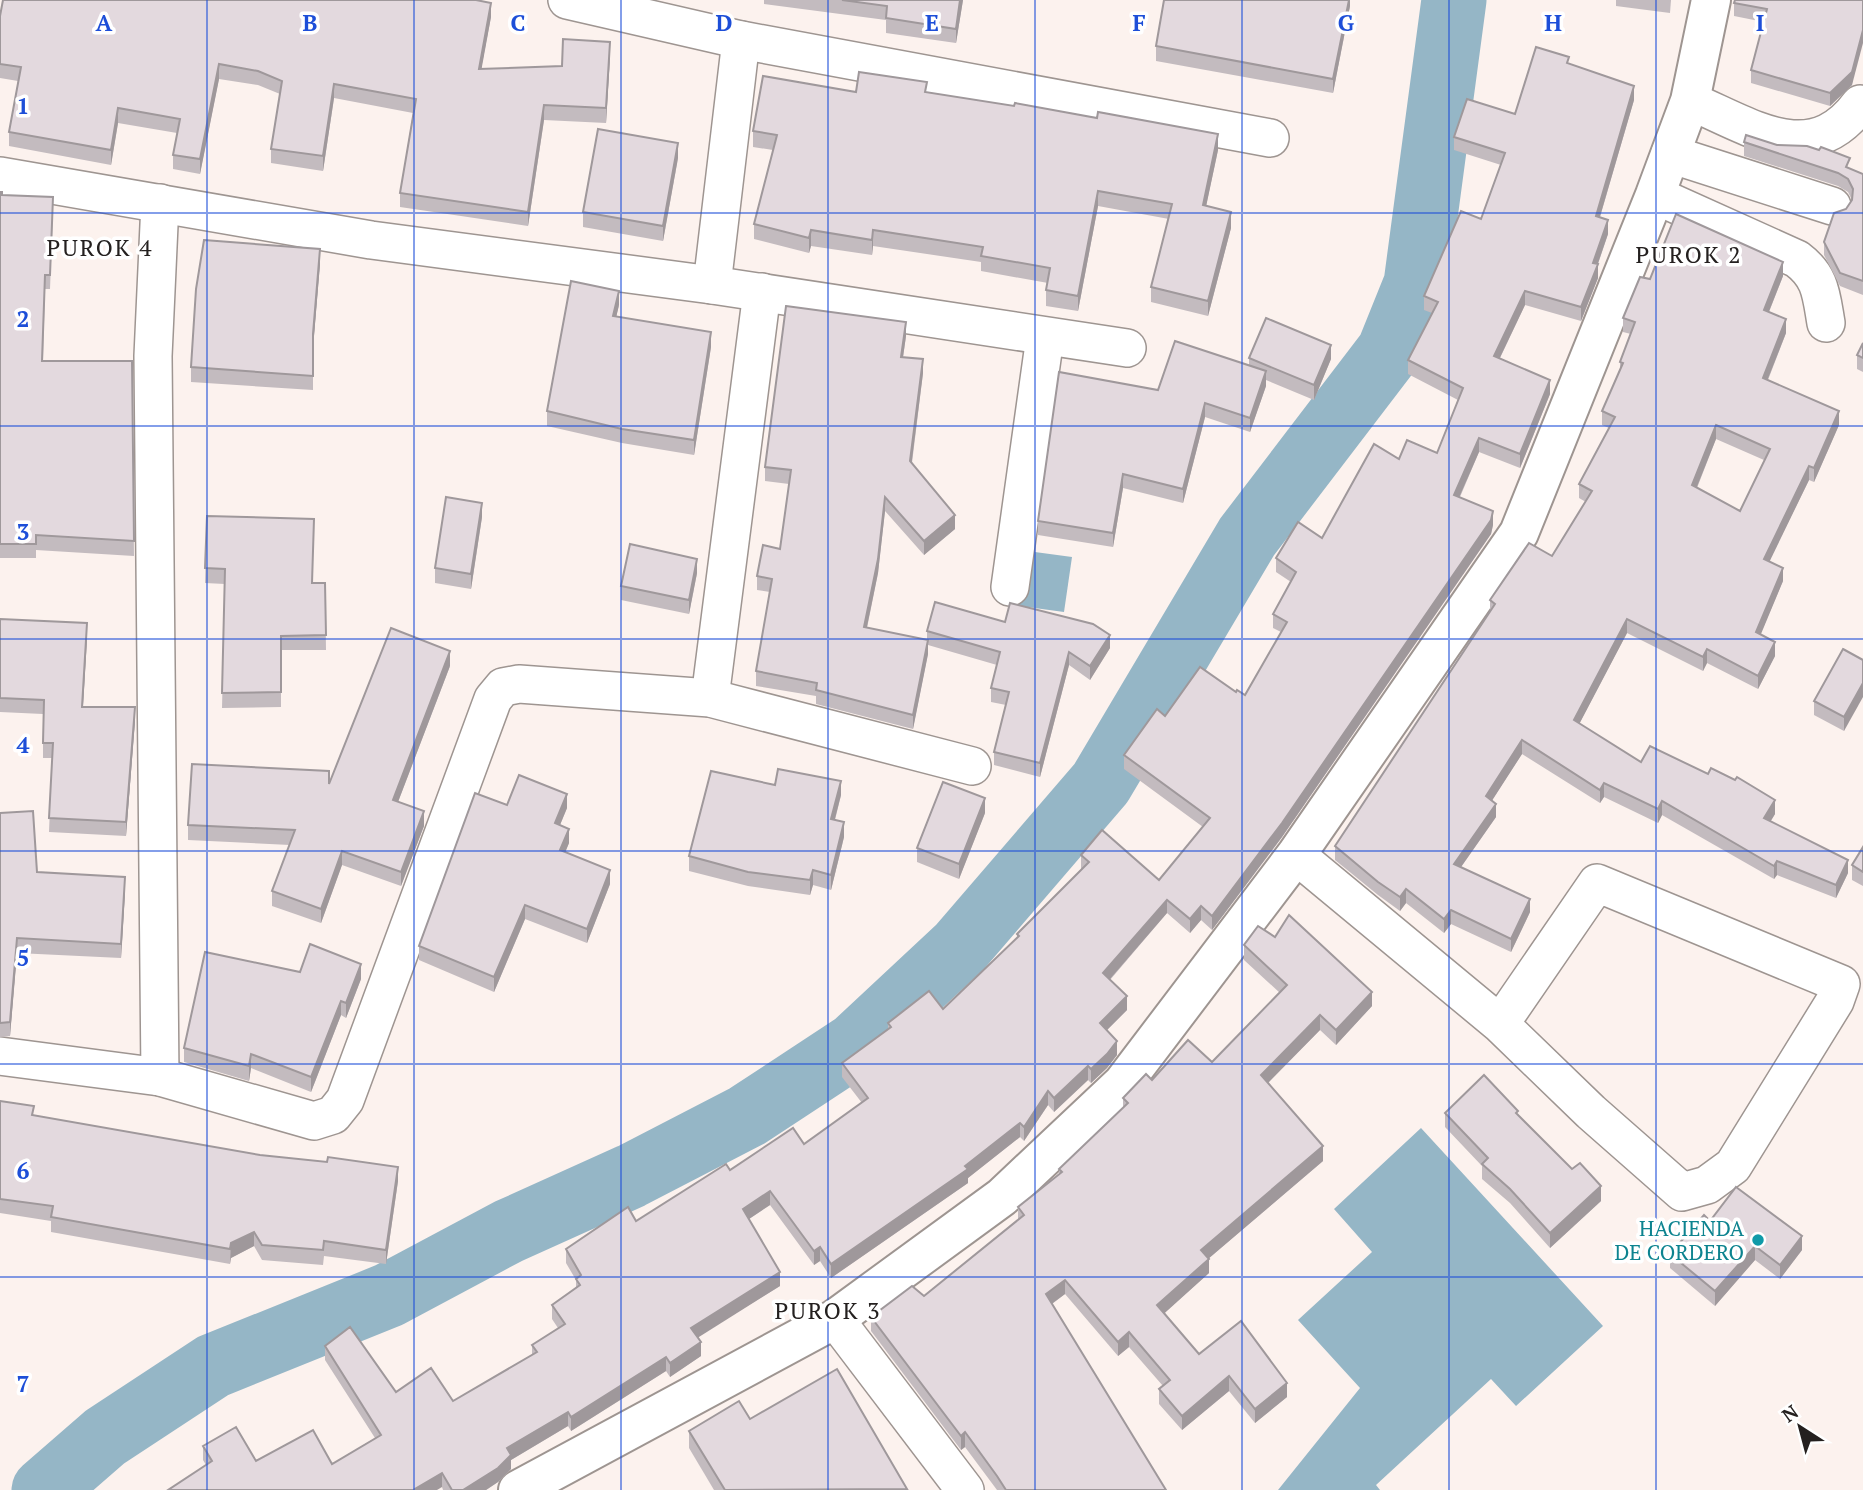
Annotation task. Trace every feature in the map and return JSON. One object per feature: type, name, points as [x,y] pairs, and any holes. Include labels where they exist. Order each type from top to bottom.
[{"type":"street","points":[[567,0],[741,40],[1270,138]]},
{"type":"street","points":[[518,1490],[835,1319],[1002,1197],[1123,1083],[1296,855],[1519,533],[1690,101],[1711,0]]},
{"type":"street","points":[[712,285],[741,40]]},
{"type":"street","points":[[1690,101],[1783,140],[1817,138],[1845,124],[1860,104]]},
{"type":"street","points":[[1670,154],[1832,206]]},
{"type":"street","points":[[0,176],[371,240],[762,292],[1127,348]]},
{"type":"street","points":[[1655,195],[1797,259],[1811,270],[1816,280],[1826,323]]},
{"type":"street","points":[[160,203],[153,356],[160,1077]]},
{"type":"street","points":[[710,698],[762,292]]},
{"type":"street","points":[[1010,587],[1045,337]]},
{"type":"street","points":[[0,1056],[160,1077],[314,1121],[333,1115],[345,1100],[493,699],[503,687],[519,684],[710,698],[972,766]]},
{"type":"street","points":[[1296,855],[1500,1024],[1591,1111],[1682,1192],[1707,1185],[1733,1166],[1835,1001],[1841,984],[1597,883],[1500,1024]]},
{"type":"street","points":[[835,1319],[965,1490]]},
{"type":"water","points":[[1020,550],[1072,557],[1064,612],[1012,605]]},
{"type":"water","points":[[1421,1128],[1603,1326],[1516,1406],[1491,1379],[1376,1485],[1380,1490],[1278,1490],[1360,1388],[1298,1320],[1372,1252],[1334,1209]]},
{"type":"building","points":[[3,0],[476,0],[491,3],[479,69],[562,66],[563,39],[610,42],[606,108],[544,105],[528,212],[400,193],[416,99],[334,84],[323,156],[271,149],[282,81],[258,71],[219,64],[200,159],[173,155],[180,119],[118,108],[111,150],[9,132],[21,67],[0,64],[0,16]]},
{"type":"building","points":[[842,0],[960,0],[956,29],[886,18],[887,6]]},
{"type":"building","points":[[1164,0],[1349,0],[1333,79],[1156,46]]},
{"type":"building","points":[[1735,0],[1863,0],[1863,30],[1852,72],[1830,93],[1751,70],[1767,9],[1734,3]]},
{"type":"building","points":[[1536,47],[1569,57],[1567,63],[1634,86],[1596,216],[1608,220],[1593,263],[1598,264],[1581,307],[1525,291],[1494,356],[1550,380],[1520,454],[1479,438],[1454,495],[1493,511],[1491,520],[1282,823],[1212,916],[1201,906],[1190,919],[1167,900],[1103,973],[1127,996],[1100,1023],[1117,1041],[1107,1054],[1091,1069],[1088,1066],[1054,1098],[1048,1091],[1024,1127],[1020,1123],[965,1166],[968,1169],[831,1264],[820,1247],[814,1251],[770,1191],[743,1209],[780,1272],[691,1328],[701,1342],[670,1363],[666,1357],[571,1417],[568,1412],[507,1448],[511,1455],[498,1468],[463,1490],[452,1490],[442,1473],[413,1490],[168,1490],[212,1461],[203,1446],[236,1427],[256,1461],[313,1430],[332,1464],[381,1435],[325,1346],[350,1327],[396,1392],[431,1368],[453,1401],[537,1352],[532,1345],[565,1324],[552,1305],[580,1285],[576,1279],[581,1275],[566,1249],[628,1207],[636,1221],[726,1164],[730,1170],[793,1128],[804,1144],[868,1098],[842,1063],[891,1027],[888,1023],[929,991],[943,1009],[1019,936],[1017,934],[1089,862],[1081,855],[1102,830],[1159,880],[1210,818],[1124,755],[1157,709],[1165,716],[1200,667],[1236,692],[1237,690],[1245,695],[1287,622],[1273,614],[1296,572],[1276,558],[1298,522],[1322,538],[1374,444],[1399,459],[1407,440],[1437,453],[1463,388],[1408,360],[1438,302],[1424,296],[1461,211],[1481,219],[1505,153],[1454,137],[1467,99],[1515,114]]},
{"type":"building","points":[[859,72],[927,82],[925,92],[1014,106],[1015,103],[1097,118],[1098,112],[1218,134],[1203,205],[1231,212],[1208,301],[1151,287],[1172,204],[1098,191],[1078,296],[1046,290],[1050,268],[981,256],[983,247],[873,230],[872,240],[811,230],[809,238],[754,224],[777,135],[753,131],[763,76],[856,92]]},
{"type":"building","points":[[598,129],[678,143],[663,226],[583,212]]},
{"type":"building","points":[[1746,135],[1777,145],[1807,146],[1819,150],[1821,147],[1850,158],[1846,167],[1863,174],[1863,281],[1840,273],[1824,242],[1834,213],[1846,209],[1852,200],[1853,189],[1848,179],[1838,173],[1744,142]]},
{"type":"building","points":[[0,192],[2,195],[53,197],[50,275],[45,275],[42,361],[132,361],[134,541],[36,535],[36,544],[0,544]]},
{"type":"building","points":[[1676,214],[1783,262],[1764,310],[1786,319],[1763,378],[1839,411],[1814,468],[1809,466],[1764,559],[1783,568],[1756,632],[1775,642],[1758,676],[1707,649],[1703,657],[1627,619],[1574,720],[1641,762],[1650,746],[1708,774],[1711,768],[1735,780],[1737,777],[1775,800],[1764,818],[1848,860],[1836,885],[1777,861],[1774,866],[1662,801],[1658,809],[1604,783],[1600,790],[1522,740],[1486,796],[1496,804],[1454,864],[1530,899],[1511,939],[1451,910],[1444,919],[1406,889],[1400,897],[1335,846],[1495,604],[1490,600],[1529,543],[1552,556],[1592,491],[1579,484],[1615,417],[1602,411],[1623,363],[1620,362],[1635,322],[1623,318],[1640,277],[1650,279]],"holes":[[[1716,425],[1770,449],[1740,511],[1692,485]]]},
{"type":"building","points":[[204,240],[320,249],[313,334],[313,376],[191,367],[196,289]]},
{"type":"building","points":[[571,281],[619,291],[613,316],[711,332],[694,440],[622,429],[547,411]]},
{"type":"building","points":[[786,306],[906,322],[901,357],[923,359],[910,461],[955,515],[924,541],[885,497],[878,559],[864,627],[928,640],[913,715],[816,690],[817,683],[756,671],[772,579],[757,576],[763,545],[780,549],[791,470],[765,467]]},
{"type":"building","points":[[1266,318],[1331,345],[1314,385],[1249,358]]},
{"type":"building","points":[[1175,341],[1266,371],[1250,418],[1205,403],[1183,489],[1123,474],[1113,533],[1038,521],[1059,372],[1158,390]]},
{"type":"building","points":[[1863,343],[1863,358],[1857,355]]},
{"type":"building","points":[[446,497],[482,503],[471,574],[435,568]]},
{"type":"building","points":[[207,516],[314,519],[312,583],[325,583],[326,635],[281,636],[281,692],[222,693],[225,569],[205,568]]},
{"type":"building","points":[[630,544],[697,559],[689,600],[621,586]]},
{"type":"building","points":[[935,602],[1005,622],[1010,603],[1093,624],[1110,635],[1090,666],[1069,652],[1040,763],[994,752],[1009,692],[991,688],[1000,652],[927,631]]},
{"type":"building","points":[[0,619],[87,623],[82,707],[135,707],[126,822],[49,818],[53,743],[43,743],[44,700],[0,698]]},
{"type":"building","points":[[391,628],[450,651],[393,800],[424,811],[401,872],[342,851],[321,909],[272,891],[295,830],[188,825],[192,764],[329,771],[329,784]]},
{"type":"building","points":[[1843,649],[1863,660],[1863,683],[1844,717],[1814,701]]},
{"type":"building","points":[[778,769],[841,781],[831,819],[844,822],[831,875],[813,870],[810,880],[748,872],[689,856],[711,771],[775,785]]},
{"type":"building","points":[[519,775],[567,794],[555,823],[569,829],[560,850],[610,870],[587,929],[525,905],[494,977],[419,946],[475,793],[507,805]]},
{"type":"building","points":[[943,782],[985,798],[959,864],[917,848]]},
{"type":"building","points":[[33,811],[37,872],[125,877],[121,944],[17,938],[10,1022],[0,1023],[0,813]]},
{"type":"building","points":[[1863,847],[1863,872],[1852,865]]},
{"type":"building","points":[[1289,915],[1372,992],[1336,1030],[1320,1015],[1261,1075],[1323,1146],[1201,1250],[1209,1259],[1157,1305],[1199,1354],[1241,1321],[1287,1383],[1255,1409],[1229,1376],[1182,1416],[1159,1389],[1170,1380],[1129,1332],[1118,1342],[1065,1280],[1046,1294],[1166,1490],[1006,1490],[965,1432],[961,1436],[871,1317],[912,1286],[924,1296],[1024,1215],[1018,1207],[1062,1172],[1059,1169],[1128,1103],[1123,1098],[1146,1074],[1152,1080],[1188,1040],[1212,1062],[1287,985],[1244,945],[1258,926],[1275,937]]},
{"type":"building","points":[[310,944],[361,964],[346,1003],[341,1001],[311,1077],[251,1054],[249,1066],[184,1048],[205,952],[300,972]]},
{"type":"building","points":[[1484,1075],[1518,1111],[1516,1113],[1572,1169],[1580,1163],[1601,1186],[1550,1233],[1510,1189],[1482,1164],[1488,1158],[1445,1113]]},
{"type":"building","points":[[0,1101],[34,1106],[32,1115],[260,1155],[327,1162],[328,1157],[398,1167],[386,1250],[324,1241],[323,1250],[262,1245],[254,1232],[231,1243],[230,1249],[51,1217],[53,1206],[0,1199]]},
{"type":"building","points":[[1736,1187],[1802,1236],[1780,1265],[1755,1246],[1715,1291],[1670,1254],[1704,1215],[1710,1221]]},
{"type":"building","points":[[837,1369],[907,1489],[725,1490],[689,1431],[739,1401],[750,1419]]},
{"type":"waterway","points":[[44,1490],[105,1437],[213,1366],[389,1295],[509,1231],[631,1176],[747,1116],[855,1045],[960,947],[1101,783],[1247,537],[1389,351],[1416,284],[1454,0]]},
{"type":"place","name":"HACIENDA DE CORDERO","points":[[1758,1240]]},
{"type":"district","name":"PUROK 4","points":[[100,247]]},
{"type":"district","name":"PUROK 2","points":[[1689,254]]},
{"type":"district","name":"PUROK 3","points":[[828,1310]]}]
